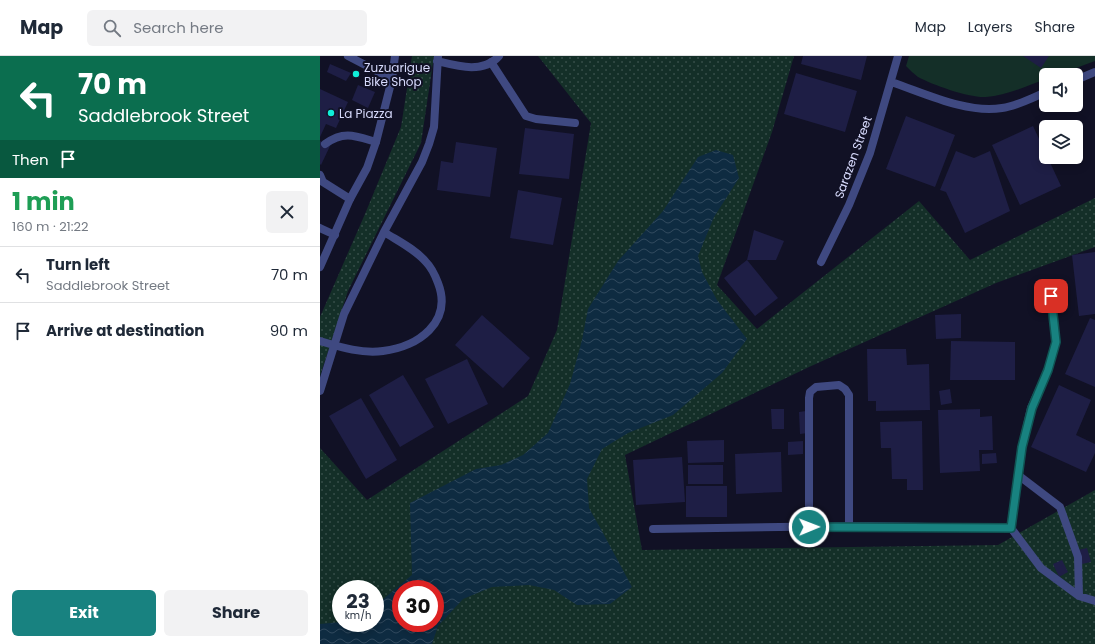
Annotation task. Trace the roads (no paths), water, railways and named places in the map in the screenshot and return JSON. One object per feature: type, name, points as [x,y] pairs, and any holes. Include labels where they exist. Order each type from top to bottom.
[{"type":"street","points":[[348,56],[392,80]]},
{"type":"street","points":[[320,267],[350,200],[367,168],[376,142],[392,80],[395,56]]},
{"type":"street","points":[[320,391],[344,314],[384,232],[422,162],[429,144],[434,126],[438,58],[462,67],[476,67],[488,65],[498,56]]},
{"type":"street","name":"Sarazen Street","points":[[821,262],[849,205],[870,152],[898,56]]},
{"type":"street","points":[[491,62],[526,116],[536,119],[575,123]]},
{"type":"street","points":[[1083,77],[1095,72]]},
{"type":"street","points":[[891,82],[965,107],[987,110],[1004,108],[1039,95]]},
{"type":"street","points":[[325,144],[332,139],[353,135],[376,142]]},
{"type":"street","points":[[320,175],[323,182],[350,200]]},
{"type":"street","points":[[320,228],[334,235]]},
{"type":"street","points":[[320,341],[358,350],[382,351],[403,347],[419,338],[432,328],[440,314],[442,305],[441,289],[435,275],[427,263],[419,255],[384,232]]},
{"type":"street","points":[[1051,296],[1056,342],[1048,370],[1032,408],[1022,447],[1011,528],[1041,568],[1079,596],[1095,601]]},
{"type":"street","points":[[809,527],[808,398],[810,392],[816,387],[839,385],[845,388],[849,395],[849,526]]},
{"type":"street","points":[[1018,475],[1060,507],[1078,557],[1079,596]]},
{"type":"street","points":[[652,528],[849,526],[1011,528]]},
{"type":"water","points":[[716,150],[733,155],[739,178],[714,217],[698,256],[702,272],[717,300],[747,339],[722,373],[673,415],[628,433],[602,449],[587,479],[589,508],[632,587],[610,604],[577,605],[554,590],[529,585],[492,587],[463,599],[444,620],[444,580],[406,580],[412,575],[410,503],[476,469],[501,465],[523,455],[548,433],[570,384],[582,340],[588,309],[618,261],[663,211],[698,157]]},
{"type":"water","points":[[392,592],[392,632],[436,632],[432,644],[320,644],[320,624],[332,623],[332,632],[384,632],[384,598]]},
{"type":"place","name":"Zuzuarigue Bike Shop","points":[[356,74]]},
{"type":"place","name":"La Piazza","points":[[331,113]]}]
